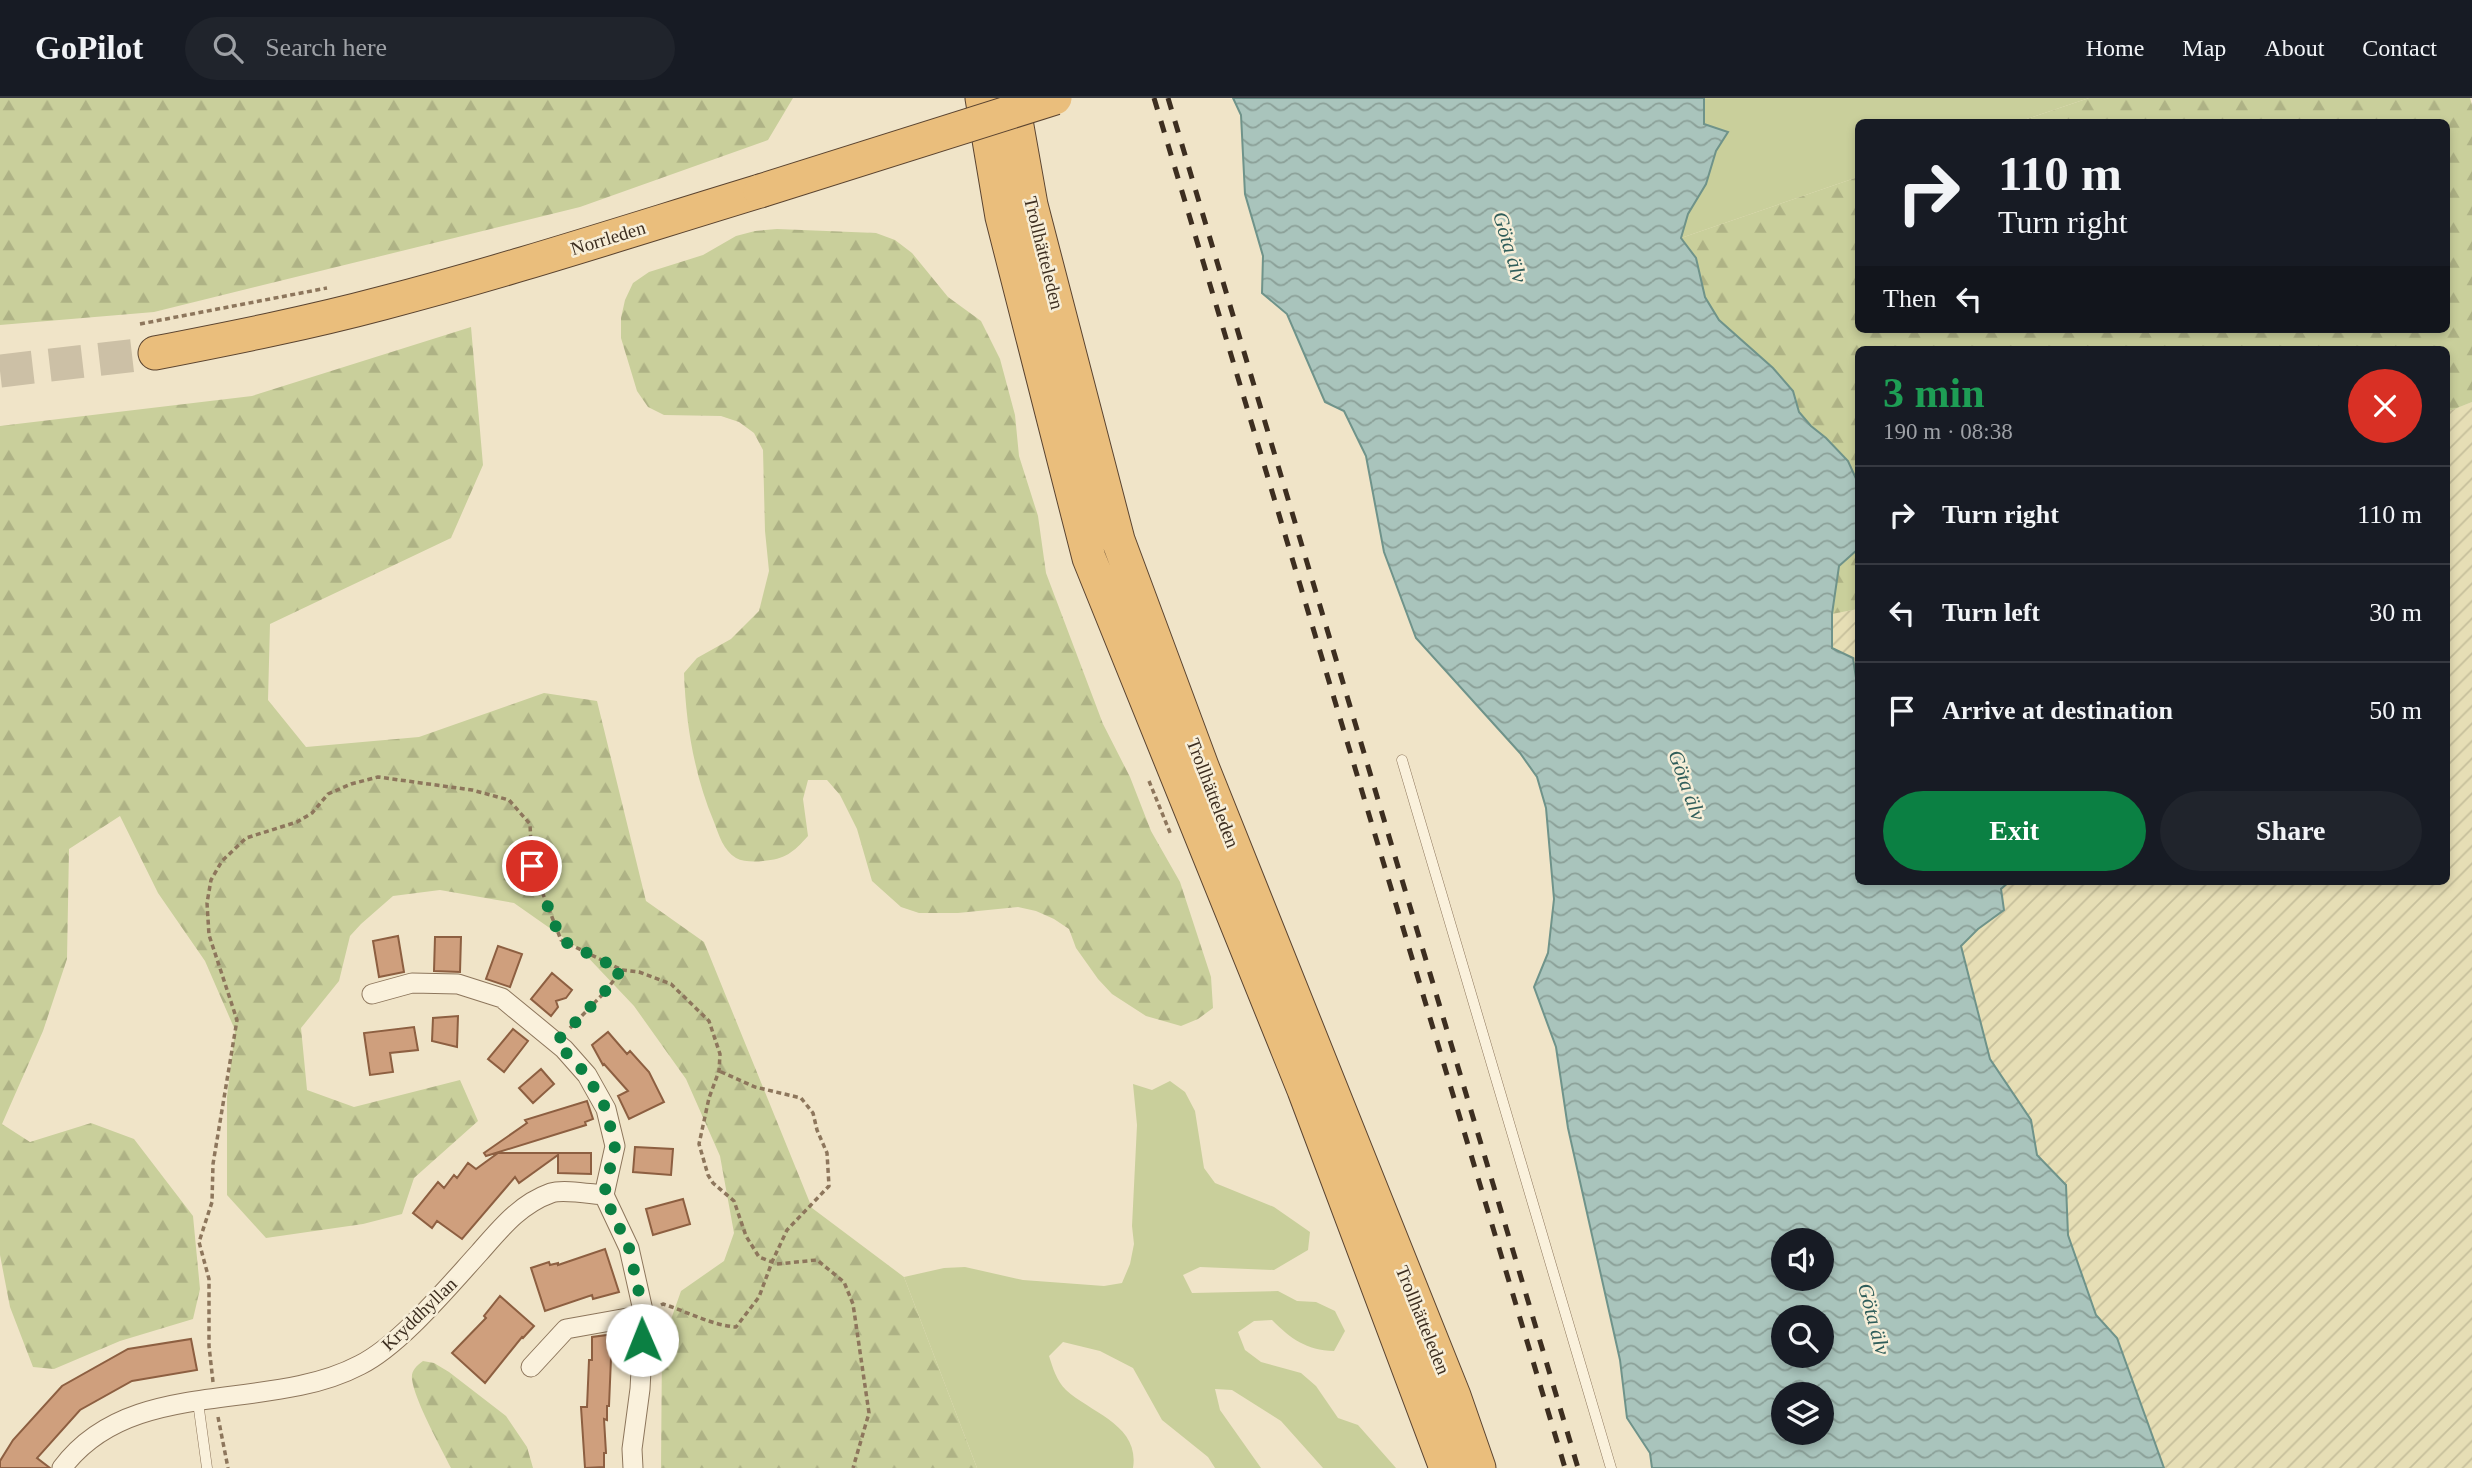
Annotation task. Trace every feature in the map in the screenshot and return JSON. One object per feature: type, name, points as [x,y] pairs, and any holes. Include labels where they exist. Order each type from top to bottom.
[{"type":"highway","name":"Trollhätteleden","points":[[982,98],[1003,217],[1089,558],[1304,1090],[1446,1468]]},
{"type":"highway","name":"Trollhätteleden","points":[[1012,98],[1031,205],[1118,540],[1203,769],[1454,1396],[1479,1468]]},
{"type":"highway","name":"Norrleden","points":[[148,339],[267,331],[384,303],[562,252],[1055,98]]},
{"type":"street","points":[[372,994],[412,983],[458,984],[502,998],[556,1042],[587,1075],[606,1109],[615,1146],[604,1195],[629,1248],[644,1315],[640,1389],[632,1449],[633,1468]]},
{"type":"street","name":"Kryddhyllan","points":[[62,1468],[84,1444],[104,1429],[139,1412],[333,1378],[363,1364],[388,1347],[441,1294],[516,1211],[554,1192],[604,1195]]},
{"type":"street","points":[[531,1367],[566,1329],[644,1315]]},
{"type":"lane","points":[[1402,761],[1611,1468]]},
{"type":"lane","points":[[207,1401],[207,1468]]},
{"type":"path","points":[[148,339],[339,286]]},
{"type":"path","points":[[228,1468],[207,1401],[209,1279],[199,1242],[212,1202],[213,1164],[237,1020],[209,935],[207,903],[211,880],[222,861],[246,838],[297,822],[312,813],[328,794],[378,777],[444,785],[509,800],[530,824],[532,866],[561,940],[621,970],[639,972],[671,984],[709,1021],[720,1054],[719,1071],[709,1098],[699,1144],[708,1175],[713,1183],[734,1201],[746,1236],[759,1258],[777,1264],[817,1260],[844,1282],[853,1304],[869,1413],[853,1468]]},
{"type":"path","points":[[556,1042],[603,994],[621,970]]},
{"type":"path","points":[[644,1315],[663,1304],[718,1326],[736,1327],[760,1297],[787,1230],[829,1186],[827,1153],[813,1113],[801,1098],[755,1087],[719,1071]]},
{"type":"shaded area","points":[[2472,402],[2472,1468],[2164,1468],[2117,1338],[2096,1315],[2068,1235],[2066,1185],[2037,1155],[2031,1120],[1990,1059],[1961,946],[1978,929],[2006,885],[2450,885],[2450,411]]},
{"type":"shaded area","points":[[1855,610],[1855,671],[1853,658],[1832,648],[1832,614]]},
{"type":"green space","points":[[0,98],[793,98],[768,140],[580,207],[154,312],[0,325]]},
{"type":"green space","points":[[1704,98],[2089,98],[2027,119],[1855,119],[1855,178],[1681,238],[1688,214],[1706,184],[1716,151],[1728,132],[1704,124]]},
{"type":"green space","points":[[2089,98],[2470,98],[2472,402],[2450,411],[2450,346],[1855,346],[1855,478],[1848,461],[1811,427],[1799,412],[1792,391],[1773,368],[1719,320],[1705,297],[1696,258],[1681,238],[1855,178],[1855,333],[2450,333],[2450,119],[2027,119]]},
{"type":"green space","points":[[777,229],[876,233],[895,240],[912,253],[948,297],[981,321],[1000,359],[1015,415],[1019,456],[1038,516],[1046,573],[1103,724],[1130,777],[1151,831],[1180,882],[1211,977],[1213,1008],[1198,1019],[1181,1026],[1146,1016],[1112,994],[1076,948],[1069,929],[1036,911],[1018,907],[958,913],[919,913],[901,907],[872,881],[857,829],[840,795],[827,780],[808,780],[803,799],[808,836],[788,854],[771,860],[746,861],[732,855],[722,842],[696,767],[689,730],[684,673],[697,658],[731,639],[759,611],[769,571],[763,450],[754,433],[739,422],[721,416],[664,415],[648,407],[637,391],[621,338],[621,318],[633,283],[649,272],[703,255],[736,236]]},
{"type":"green space","points":[[471,327],[483,465],[451,538],[270,624],[268,700],[306,747],[419,737],[544,693],[597,701],[646,901],[704,942],[812,1208],[904,1277],[977,1468],[661,1468],[662,1345],[681,1291],[724,1261],[734,1233],[720,1156],[686,1079],[634,1006],[581,950],[514,903],[440,890],[393,896],[350,936],[339,981],[301,1028],[307,1090],[354,1107],[460,1080],[478,1121],[414,1178],[402,1214],[363,1224],[266,1238],[227,1195],[227,1097],[235,1030],[205,961],[158,893],[120,816],[69,849],[67,959],[43,1031],[2,1124],[30,1142],[91,1123],[134,1139],[193,1216],[200,1289],[193,1319],[120,1341],[54,1369],[33,1367],[10,1307],[0,1255],[0,426],[252,396]]},
{"type":"green space","points":[[1855,552],[1855,610],[1832,614],[1839,566]]},
{"type":"green space","points":[[1170,1081],[1185,1092],[1195,1111],[1204,1168],[1215,1183],[1274,1207],[1310,1232],[1308,1250],[1274,1270],[1200,1267],[1183,1275],[1192,1293],[1278,1291],[1297,1301],[1316,1302],[1335,1311],[1345,1331],[1334,1351],[1300,1342],[1272,1320],[1254,1321],[1238,1332],[1245,1350],[1261,1362],[1301,1373],[1316,1386],[1338,1418],[1358,1425],[1396,1468],[1323,1468],[1281,1421],[1232,1390],[1215,1389],[1220,1410],[1261,1468],[1215,1468],[1208,1457],[1162,1420],[1133,1368],[1100,1351],[1063,1342],[1049,1356],[1057,1378],[1066,1390],[1121,1430],[1133,1453],[1133,1468],[977,1468],[904,1277],[944,1268],[965,1267],[1023,1280],[1104,1286],[1122,1283],[1134,1244],[1132,1226],[1137,1125],[1133,1084],[1152,1090]]},
{"type":"green space","points":[[423,1361],[434,1363],[449,1372],[506,1416],[527,1447],[533,1468],[451,1468],[414,1388],[412,1374]]},
{"type":"water","name":"Göta älv","points":[[1233,98],[1704,98],[1704,124],[1728,132],[1716,151],[1706,184],[1688,214],[1681,238],[1696,258],[1705,297],[1719,320],[1773,368],[1793,391],[1799,412],[1848,461],[1855,476],[1855,552],[1839,566],[1832,614],[1832,648],[1853,658],[1855,671],[1855,885],[2006,885],[2001,889],[2004,910],[1978,929],[1961,946],[1990,1059],[2031,1120],[2037,1155],[2066,1185],[2068,1235],[2096,1315],[2117,1338],[2164,1468],[1652,1468],[1650,1453],[1627,1418],[1620,1360],[1568,1128],[1556,1047],[1534,987],[1548,953],[1554,899],[1546,808],[1537,777],[1520,753],[1416,638],[1384,552],[1366,456],[1344,411],[1325,402],[1287,314],[1262,293],[1263,256],[1245,194],[1241,115]]},
{"type":"building","points":[[398,936],[404,972],[379,977],[373,941]]},
{"type":"building","points":[[435,937],[461,937],[460,972],[434,971]]},
{"type":"building","points":[[498,946],[522,954],[510,987],[486,979]]},
{"type":"building","points":[[552,973],[572,990],[566,998],[556,1001],[558,1007],[551,1016],[531,999]]},
{"type":"building","points":[[458,1016],[457,1047],[432,1041],[433,1018]]},
{"type":"building","points":[[414,1027],[418,1050],[390,1053],[393,1072],[370,1075],[364,1033]]},
{"type":"building","points":[[513,1029],[528,1041],[504,1072],[488,1059]]},
{"type":"building","points":[[608,1032],[627,1054],[630,1051],[649,1072],[664,1102],[629,1119],[618,1096],[628,1091],[603,1065],[592,1045]]},
{"type":"building","points":[[541,1069],[554,1084],[533,1103],[519,1088]]},
{"type":"building","points":[[587,1101],[593,1119],[585,1122],[586,1125],[486,1156],[484,1153],[527,1123],[525,1120]]},
{"type":"building","points":[[635,1147],[673,1149],[671,1175],[633,1172]]},
{"type":"building","points":[[498,1153],[591,1153],[591,1174],[558,1173],[558,1155],[519,1183],[515,1177],[462,1239],[437,1221],[432,1228],[413,1213],[438,1182],[444,1188],[454,1175],[457,1178],[468,1163],[476,1169]]},
{"type":"building","points":[[683,1199],[690,1224],[653,1235],[646,1209]]},
{"type":"building","points":[[605,1249],[619,1292],[593,1299],[592,1295],[545,1311],[531,1268],[549,1262],[550,1265],[558,1265]]},
{"type":"building","points":[[500,1296],[534,1326],[485,1383],[452,1353],[486,1318],[484,1316]]},
{"type":"building","points":[[615,1334],[609,1406],[607,1420],[604,1419],[604,1467],[585,1468],[581,1407],[587,1407],[592,1337]]},
{"type":"building","points":[[191,1339],[197,1370],[132,1381],[80,1410],[37,1458],[50,1468],[0,1468],[0,1461],[13,1440],[62,1386],[128,1349]]},
{"type":"tunnel","points":[[0,371],[155,353]]},
{"type":"railway","points":[[1154,98],[1565,1468]]},
{"type":"railway","points":[[1168,98],[1578,1468]]},
{"type":"route","points":[[532,866],[561,940],[621,970],[603,994],[556,1042],[587,1075],[606,1109],[615,1146],[604,1195],[629,1248],[644,1315],[642,1340]]}]
